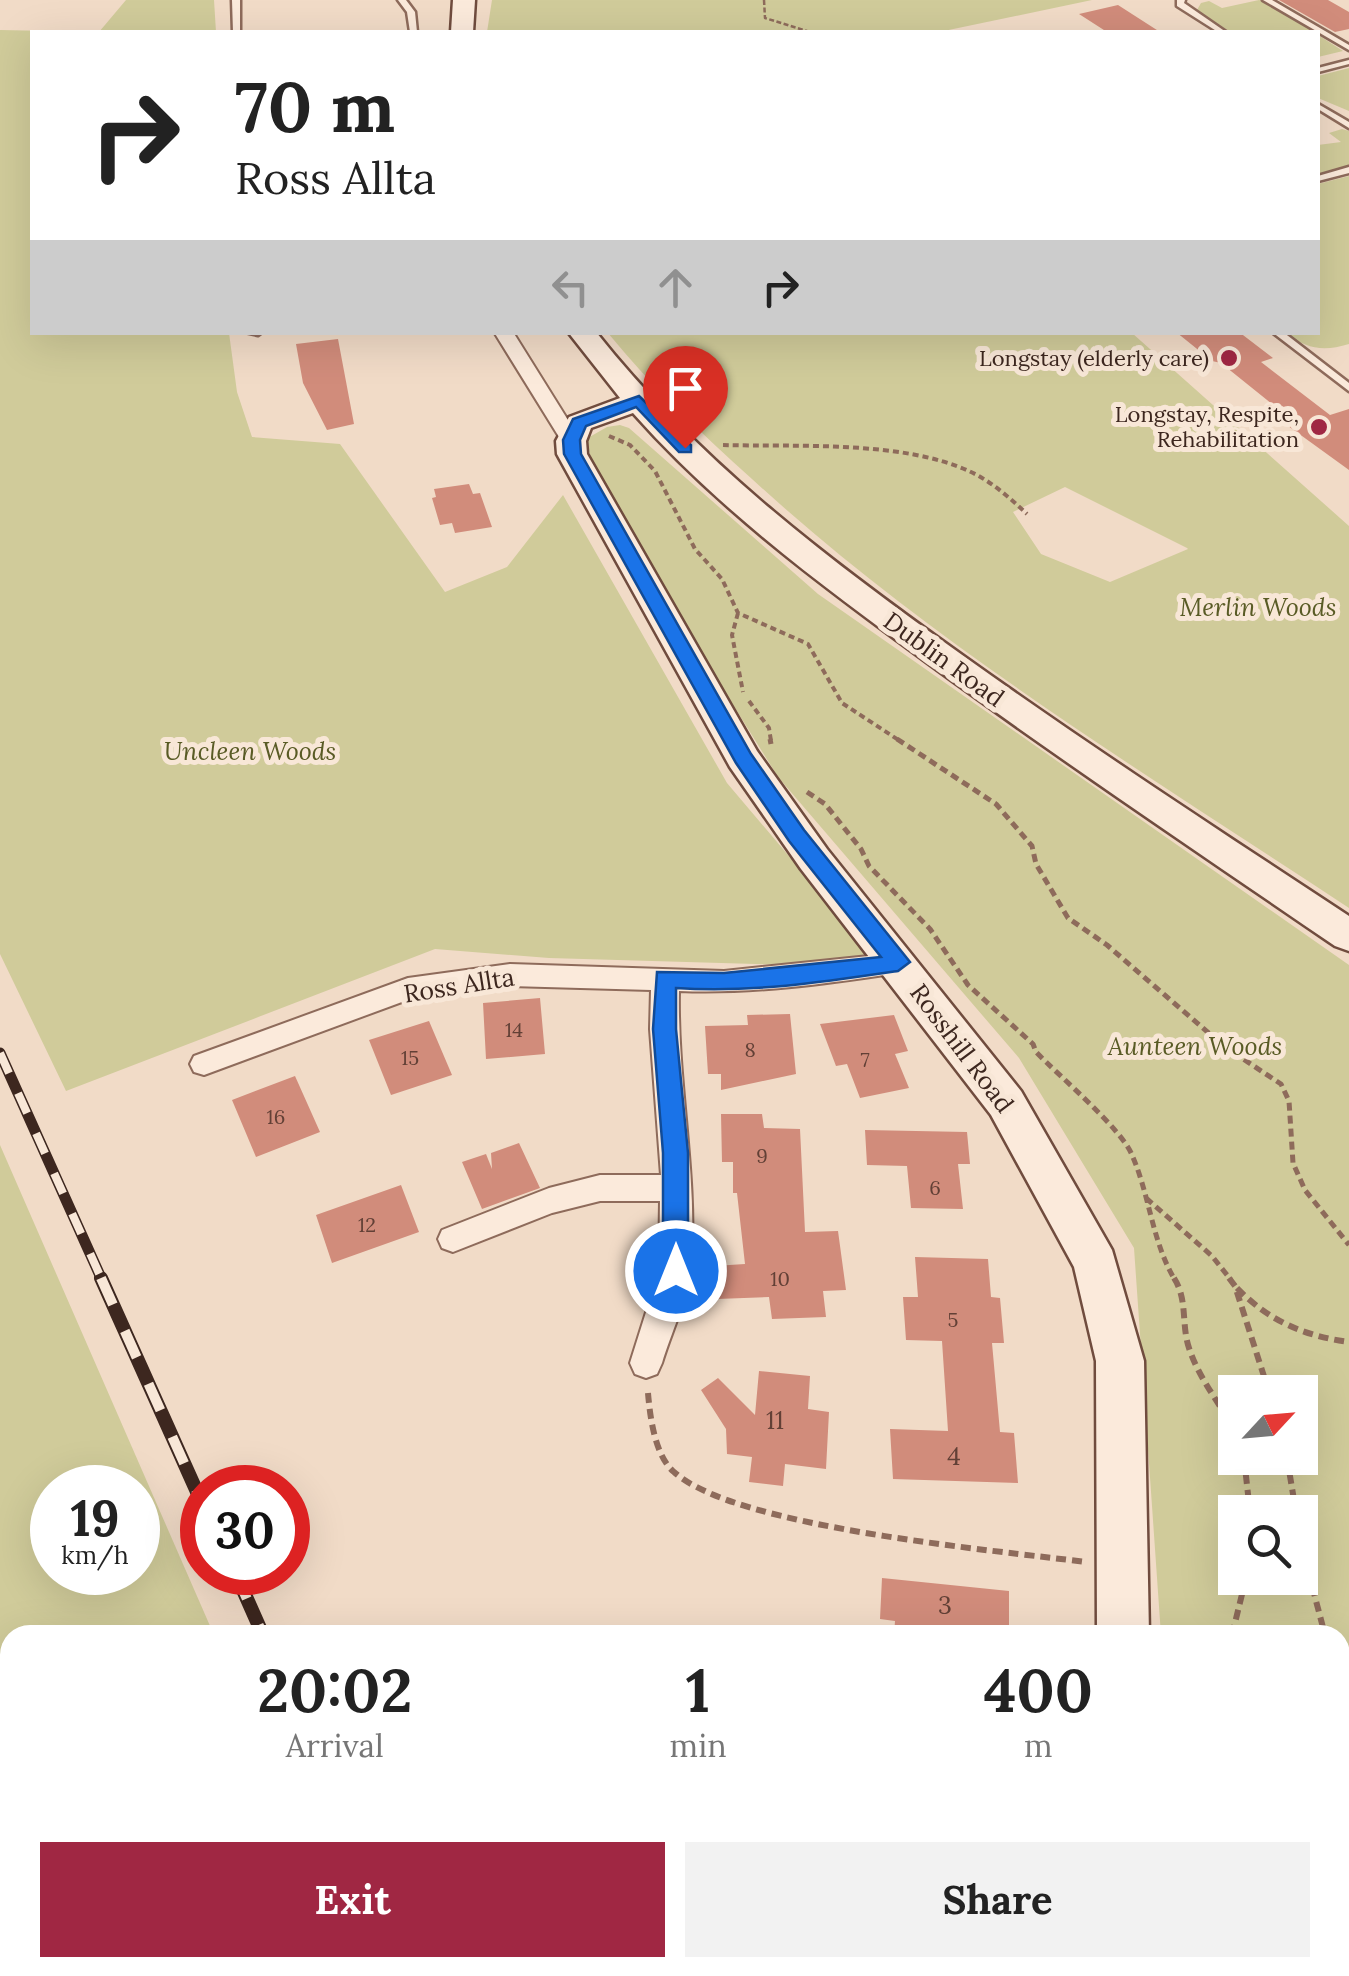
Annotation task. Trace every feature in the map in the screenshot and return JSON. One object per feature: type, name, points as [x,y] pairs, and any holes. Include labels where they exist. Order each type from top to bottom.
[{"type":"street","points":[[462,30],[464,0]]},
{"type":"street","points":[[505,335],[574,434]]},
{"type":"street","name":"Dublin Road","points":[[583,335],[685,448],[821,570],[1009,706],[1349,936]]},
{"type":"street","points":[[574,434],[579,423],[639,401]]},
{"type":"street","name":"Rosshill Road","points":[[574,434],[572,454],[743,758],[814,858],[1006,1103],[1096,1264],[1120,1362],[1123,1625]]},
{"type":"street","name":"Ross Allta","points":[[204,1064],[408,990],[510,975],[724,982],[813,976],[898,962]]},
{"type":"street","points":[[646,1363],[676,1271],[676,1188],[664,1029],[665,978]]},
{"type":"street","points":[[453,1240],[548,1201],[600,1188],[676,1188]]},
{"type":"lane","points":[[236,0],[237,30]]},
{"type":"lane","points":[[402,0],[411,12],[414,30]]},
{"type":"lane","points":[[1181,0],[1180,4],[1219,30]]},
{"type":"lane","points":[[1267,0],[1318,30]]},
{"type":"lane","points":[[1320,31],[1349,48]]},
{"type":"lane","points":[[1320,69],[1349,62]]},
{"type":"lane","points":[[1320,107],[1347,124]]},
{"type":"lane","points":[[1328,128],[1347,124]]},
{"type":"lane","points":[[1320,178],[1349,170]]},
{"type":"lane","points":[[1280,335],[1349,388]]},
{"type":"path","points":[[764,0],[765,18],[804,30]]},
{"type":"path","points":[[574,434],[618,440],[641,454],[655,471],[695,549],[722,580],[738,613],[808,644],[842,703],[996,804],[1032,846],[1036,864],[1068,918],[1107,944],[1225,1047],[1280,1084],[1290,1101],[1293,1164],[1304,1190],[1349,1245]]},
{"type":"path","points":[[685,448],[832,448],[930,461],[967,470],[1005,494],[1027,514]]},
{"type":"path","points":[[738,613],[732,635],[743,692],[769,728],[771,744],[780,758]]},
{"type":"path","points":[[798,784],[826,804],[861,849],[869,866],[930,929],[968,985],[1033,1044],[1036,1052],[1094,1112],[1119,1132],[1132,1154],[1164,1262],[1182,1290],[1187,1344],[1202,1381],[1218,1400]]},
{"type":"path","points":[[1144,1196],[1212,1256],[1252,1305],[1289,1329],[1349,1342]]},
{"type":"path","points":[[1235,1286],[1263,1375]]},
{"type":"path","points":[[646,1363],[650,1417],[672,1471],[705,1494],[765,1510],[898,1535],[1122,1567]]},
{"type":"path","points":[[1234,1625],[1242,1595]]},
{"type":"path","points":[[1314,1595],[1322,1625]]},
{"type":"green space","points":[[126,0],[214,0],[216,30],[101,30]]},
{"type":"green space","points":[[492,0],[1092,0],[949,30],[487,30]]},
{"type":"green space","points":[[1259,0],[1311,30],[1227,30],[1197,10],[1201,3],[1209,1],[1222,8]]},
{"type":"green space","name":"Uncleen Woods","points":[[0,30],[30,31],[30,335],[229,335],[237,392],[252,437],[340,444],[445,592],[507,567],[563,495],[727,783],[872,954],[788,965],[549,958],[435,949],[66,1091],[0,954]]},
{"type":"green space","points":[[1320,36],[1343,51],[1320,57]]},
{"type":"green space","points":[[1349,68],[1349,111],[1320,99],[1320,75]]},
{"type":"green space","points":[[1349,131],[1349,166],[1320,174],[1320,145],[1341,142],[1329,133]]},
{"type":"green space","points":[[1349,176],[1349,344],[1331,348],[1316,348],[1289,335],[1320,335],[1320,183]]},
{"type":"green space","name":"Merlin Woods","points":[[610,335],[1134,335],[1349,526],[1349,908],[1118,757],[967,652],[821,540],[677,409]],"holes":[[[1065,487],[1188,549],[1110,582],[1041,554],[1013,512]]]},
{"type":"green space","name":"Aunteen Woods","points":[[607,427],[629,428],[818,594],[1349,965],[1349,1625],[1160,1625],[1134,1248],[1019,1058],[778,777],[599,490],[586,439]]},
{"type":"green space","points":[[0,1145],[140,1465],[30,1465],[30,1595],[160,1595],[160,1511],[180,1557],[180,1595],[197,1595],[210,1625],[0,1625]]},
{"type":"building","points":[[1279,0],[1328,0],[1349,12],[1349,29],[1335,32]]},
{"type":"building","points":[[1118,5],[1157,30],[1104,30],[1079,14]]},
{"type":"building","points":[[1180,335],[1243,335],[1273,358],[1261,362],[1330,415],[1349,409],[1349,470],[1273,415],[1282,412],[1221,363],[1212,361]]},
{"type":"building","points":[[338,339],[354,424],[327,430],[303,383],[296,344]]},
{"type":"building","points":[[469,484],[473,494],[480,493],[492,527],[455,533],[452,523],[440,525],[432,498],[436,497],[434,489]]},
{"type":"building","points":[[540,998],[545,1054],[486,1059],[483,1003]]},
{"type":"building","points":[[790,1014],[796,1074],[721,1090],[721,1074],[708,1074],[705,1026],[748,1025],[747,1015]]},
{"type":"building","points":[[894,1015],[908,1051],[895,1054],[909,1088],[860,1098],[847,1064],[836,1066],[820,1024]]},
{"type":"building","points":[[429,1021],[452,1075],[391,1095],[369,1040]]},
{"type":"building","points":[[295,1076],[320,1132],[256,1157],[232,1100]]},
{"type":"building","points":[[721,1114],[762,1114],[764,1128],[800,1129],[805,1232],[838,1231],[846,1290],[823,1291],[826,1317],[772,1319],[769,1297],[717,1299],[714,1266],[745,1264],[737,1193],[733,1193],[733,1162],[722,1162]]},
{"type":"building","points":[[865,1130],[967,1132],[970,1164],[958,1164],[963,1209],[911,1208],[907,1166],[867,1165]]},
{"type":"building","points":[[519,1143],[540,1188],[482,1209],[462,1162],[486,1154],[492,1169],[491,1153]]},
{"type":"building","points":[[401,1185],[419,1232],[332,1263],[316,1215]]},
{"type":"building","points":[[915,1257],[988,1259],[991,1297],[1000,1298],[1004,1343],[992,1343],[1000,1432],[1014,1433],[1018,1483],[893,1479],[890,1429],[948,1431],[942,1341],[906,1340],[903,1297],[918,1297]]},
{"type":"building","points":[[759,1371],[810,1376],[808,1409],[829,1412],[826,1469],[785,1464],[783,1486],[749,1482],[752,1457],[727,1454],[726,1429],[701,1390],[718,1378],[755,1415]]},
{"type":"building","points":[[882,1578],[1009,1591],[1009,1625],[895,1625],[895,1621],[880,1619]]},
{"type":"railway","points":[[0,1053],[102,1280]]},
{"type":"railway","points":[[101,1278],[185,1465]]},
{"type":"railway","points":[[245,1595],[259,1625]]},
{"type":"place","name":"Longstay (elderly care)","points":[[1229,358]]},
{"type":"place","name":"Longstay, Respite, Rehabilitation","points":[[1319,427]]},
{"type":"route","points":[[676,1271],[676,1153],[664,1029],[665,978],[724,982],[813,976],[898,962],[778,812],[743,758],[572,454],[571,440],[579,423],[639,401],[685,448]]}]
